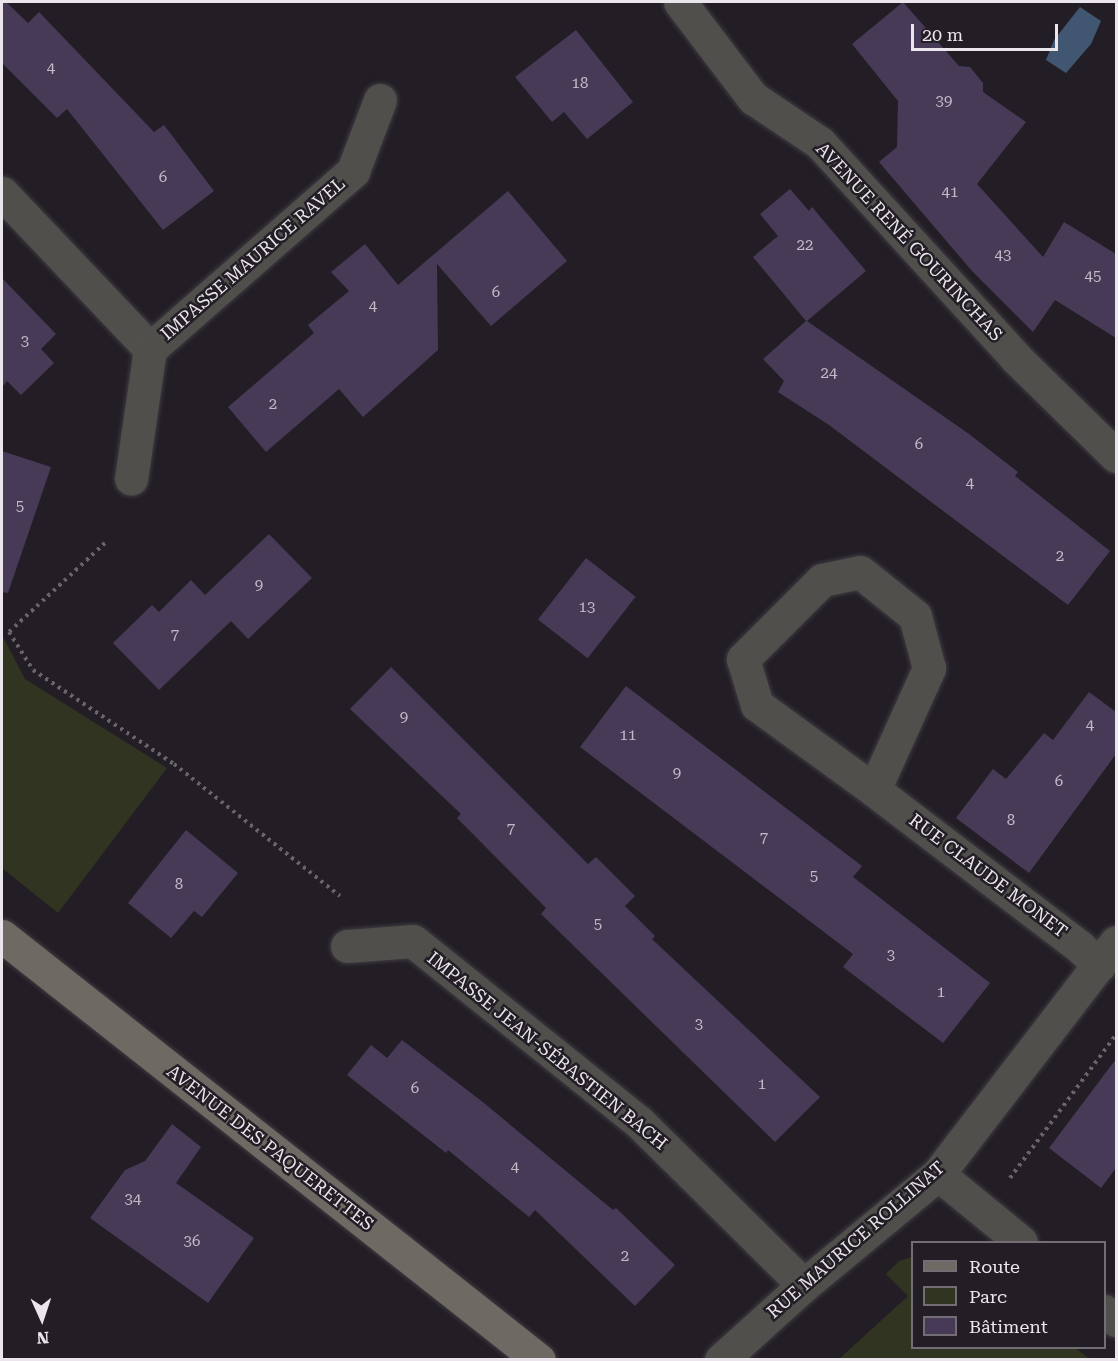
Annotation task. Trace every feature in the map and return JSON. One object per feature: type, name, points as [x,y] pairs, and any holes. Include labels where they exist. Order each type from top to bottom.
[{"type":"main road","name":"AVENUE DES PAQUERETTES","points":[[2,936],[540,1359]]},
{"type":"street","name":"AVENUE RENÉ GOURINCHAS","points":[[680,2],[753,98],[820,143],[1016,358],[1116,456]]},
{"type":"street","name":"IMPASSE MAURICE RAVEL","points":[[150,349],[353,171],[380,100]]},
{"type":"street","points":[[2,193],[150,349],[131,479]]},
{"type":"street","name":"RUE CLAUDE MONET","points":[[874,790],[929,668],[915,616],[860,573],[822,580],[743,659],[757,705],[874,790],[1079,946],[1108,953]]},
{"type":"street","name":"IMPASSE JEAN-SÉBASTIEN BACH","points":[[347,946],[413,941],[639,1122],[804,1285]]},
{"type":"street","name":"RUE MAURICE ROLLINAT","points":[[721,1359],[804,1285],[938,1174],[1108,953]]},
{"type":"street","points":[[938,1174],[1020,1241]]},
{"type":"path","points":[[105,543],[9,632],[33,670],[174,764],[340,896]]},
{"type":"path","points":[[984,1212],[1116,1035]]},
{"type":"green space","points":[[2,635],[25,679],[167,768],[58,913],[2,868]]},
{"type":"green space","points":[[911,1257],[911,1349],[1076,1349],[1090,1359],[839,1359],[908,1296],[886,1274],[899,1261]]},
{"type":"water","points":[[1080,7],[1101,21],[1091,44],[1066,73],[1046,60],[1054,40]]},
{"type":"building","points":[[2,2],[6,2],[28,23],[39,12],[154,132],[164,125],[214,191],[163,230],[67,109],[57,118],[2,63]]},
{"type":"building","points":[[903,2],[959,66],[970,67],[983,83],[983,92],[1026,122],[977,184],[1043,257],[1064,222],[1116,254],[1116,338],[1055,300],[1033,332],[972,271],[879,162],[897,147],[898,101],[852,44]]},
{"type":"building","points":[[576,30],[633,102],[587,139],[564,112],[552,122],[515,77]]},
{"type":"building","points":[[790,189],[809,211],[812,207],[866,271],[807,321],[969,434],[1018,472],[1015,476],[1110,551],[1068,605],[829,425],[778,392],[784,381],[763,359],[806,321],[753,257],[778,236],[760,214]]},
{"type":"building","points":[[508,191],[567,261],[491,326],[437,264],[438,350],[363,417],[339,389],[266,452],[228,407],[314,333],[308,325],[349,291],[331,272],[365,244],[398,285]]},
{"type":"building","points":[[2,278],[56,334],[41,349],[54,363],[21,395],[7,381],[2,387]]},
{"type":"building","points":[[2,451],[51,467],[8,593],[2,592]]},
{"type":"building","points":[[269,534],[312,578],[248,639],[231,621],[159,690],[113,643],[152,605],[159,612],[191,580],[205,595]]},
{"type":"building","points":[[586,558],[636,597],[588,658],[538,619]]},
{"type":"building","points":[[391,667],[588,864],[596,857],[635,896],[625,906],[655,936],[652,939],[820,1097],[775,1142],[541,914],[546,908],[457,818],[461,814],[350,709]]},
{"type":"building","points":[[626,686],[862,866],[853,877],[990,983],[943,1043],[843,967],[853,954],[580,747]]},
{"type":"building","points":[[1089,692],[1116,712],[1116,754],[1029,873],[956,818],[993,769],[1006,779],[1044,733],[1053,740]]},
{"type":"building","points":[[186,830],[238,873],[202,917],[194,911],[171,938],[128,903]]},
{"type":"building","points":[[402,1040],[484,1103],[613,1210],[616,1208],[675,1265],[635,1306],[535,1210],[529,1217],[448,1150],[446,1153],[347,1075],[371,1045],[387,1058]]},
{"type":"building","points":[[1116,1059],[1116,1168],[1101,1188],[1049,1148]]},
{"type":"building","points":[[172,1124],[201,1147],[176,1183],[254,1238],[208,1303],[90,1218],[125,1170],[145,1161]]}]
